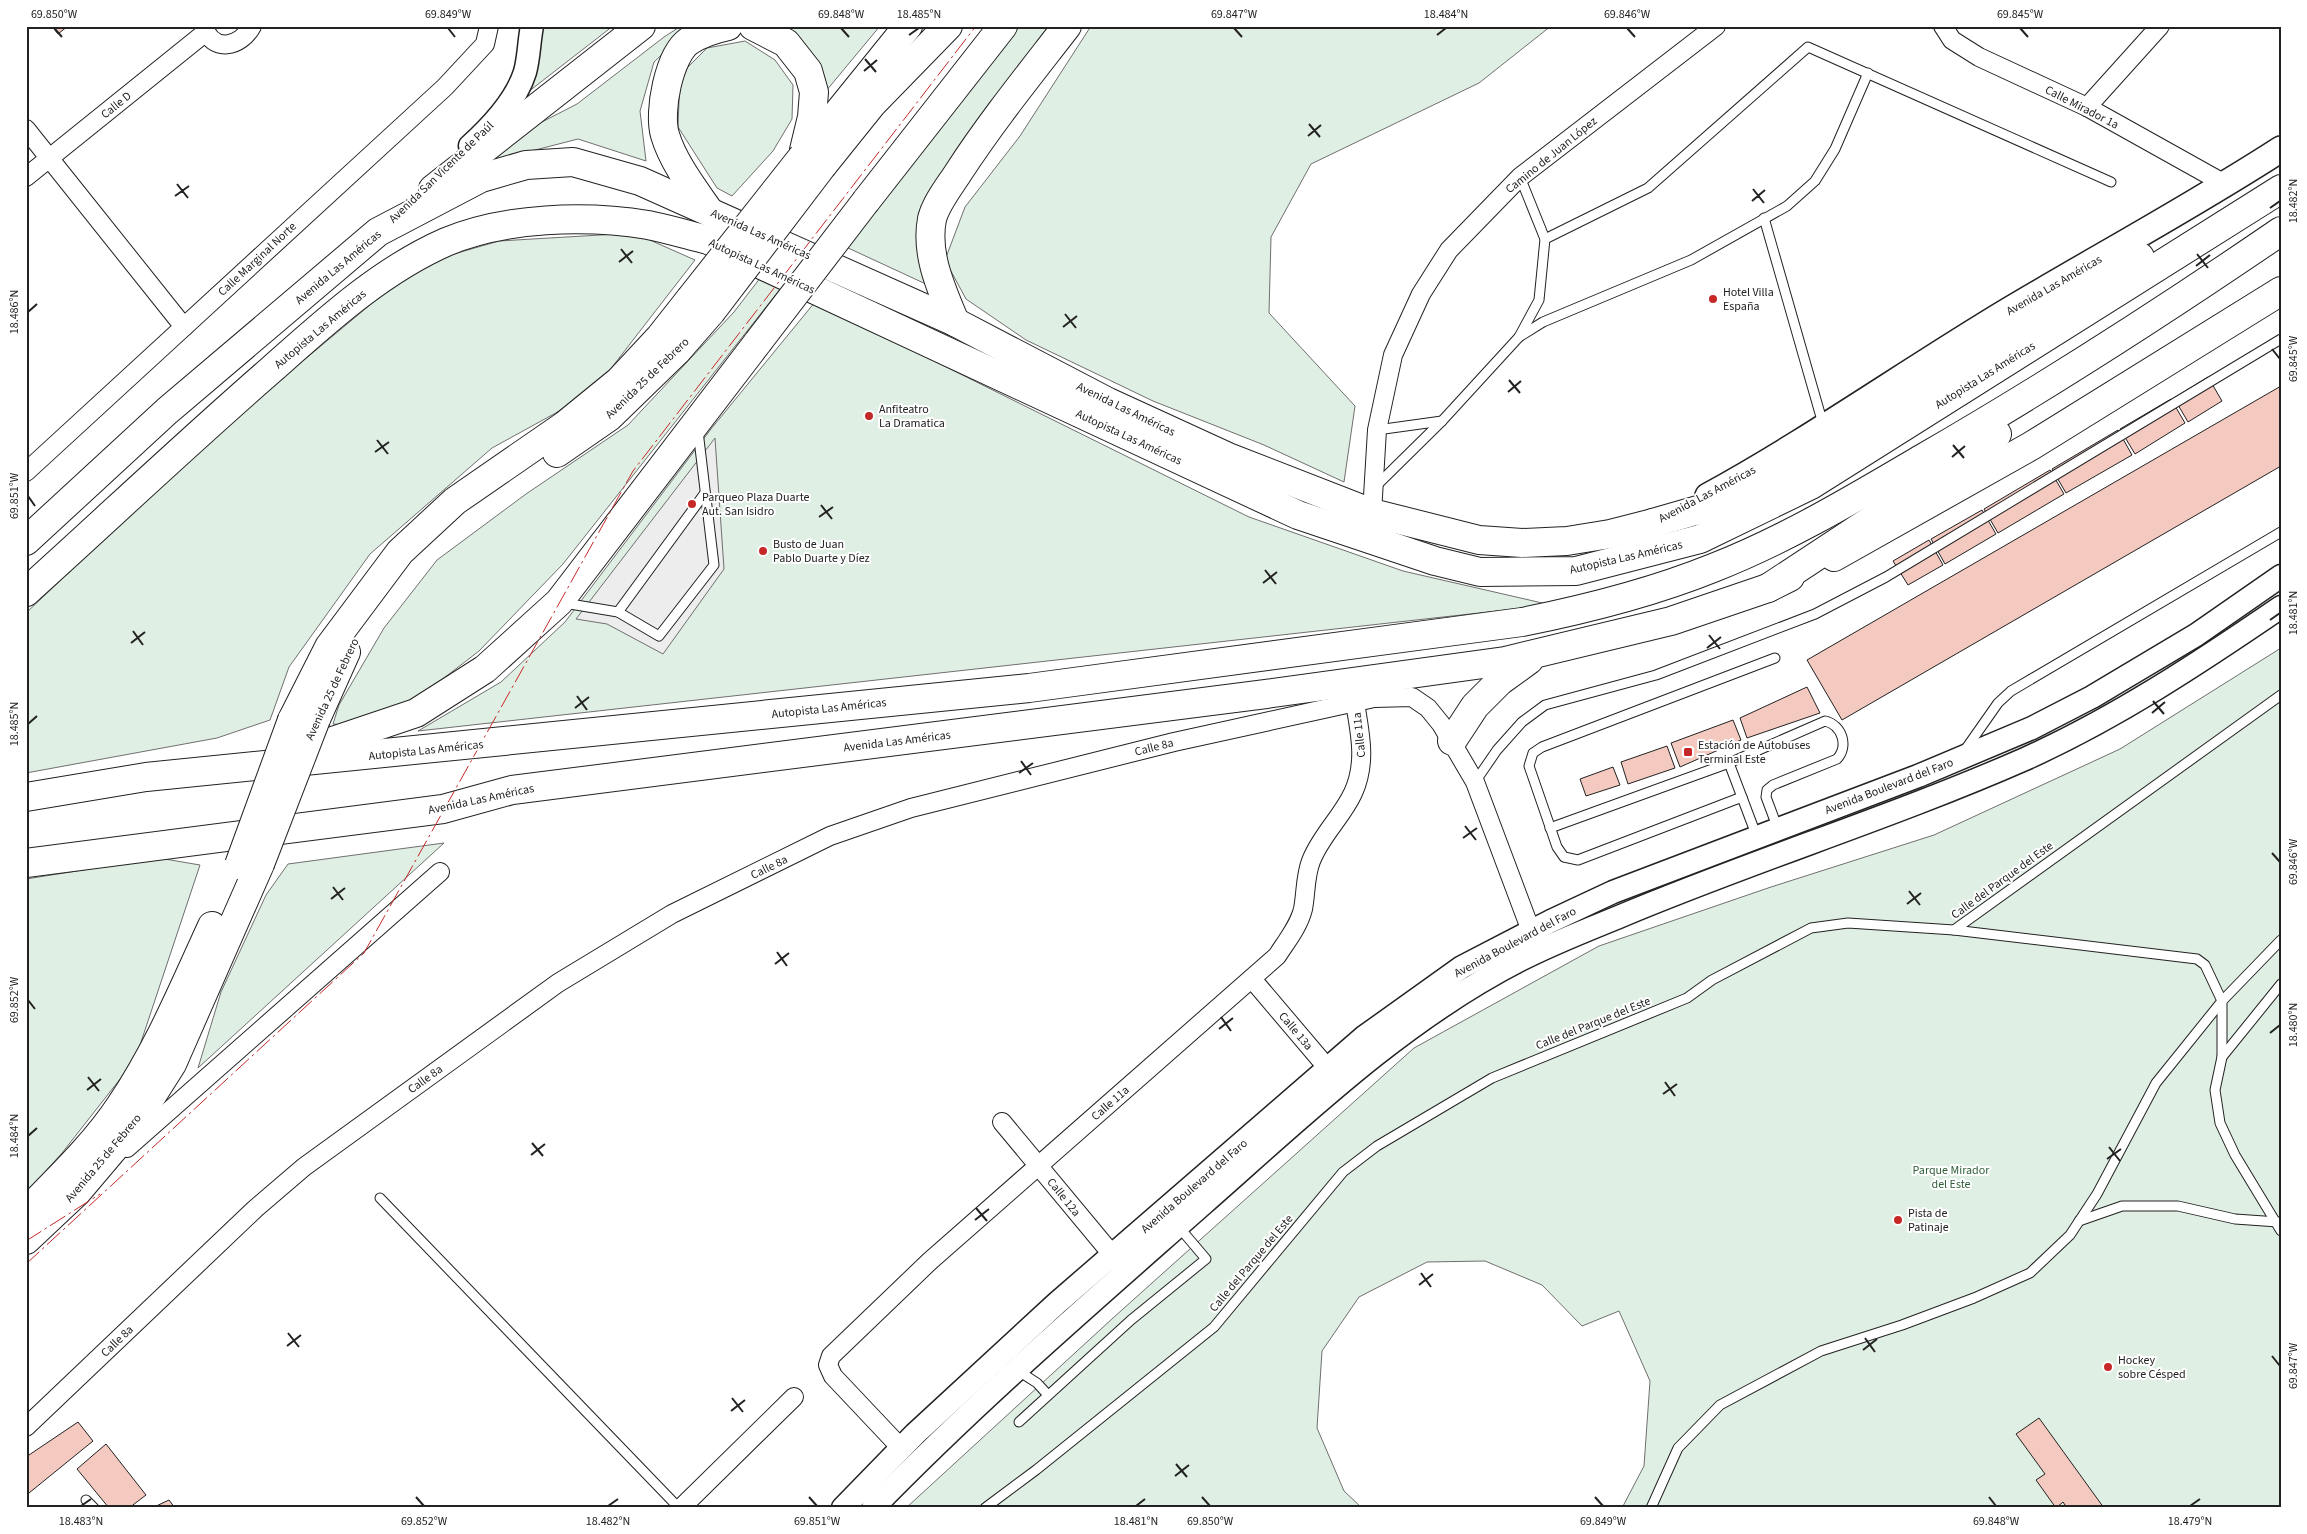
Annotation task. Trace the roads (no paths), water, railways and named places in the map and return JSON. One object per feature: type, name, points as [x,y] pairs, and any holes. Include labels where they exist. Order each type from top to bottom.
[{"type":"main road","points":[[378,232],[641,26]]},
{"type":"main road","points":[[611,49],[658,26]]},
{"type":"main road","points":[[710,212],[688,181],[664,134],[664,96],[672,66],[687,42],[710,30],[728,26]]},
{"type":"main road","points":[[753,26],[786,43],[808,71],[814,92],[812,117],[813,161]]},
{"type":"main road","points":[[813,161],[908,26]]},
{"type":"main road","points":[[813,161],[948,26]]},
{"type":"main road","points":[[254,768],[416,713],[485,669],[559,602],[866,201],[1003,26]]},
{"type":"main road","points":[[955,322],[937,277],[931,248],[932,219],[942,198],[983,134],[1068,26]]},
{"type":"main road","name":"Avenida Las Américas","points":[[26,541],[167,411],[378,232],[481,178],[526,165],[573,162],[640,181],[955,322],[1108,402],[1228,458],[1374,500],[1478,540],[1522,543],[1567,541],[1610,534],[1653,523],[1708,496],[1824,427],[2011,309],[2158,225],[2281,149]]},
{"type":"main road","name":"Avenida 25 de Febrero","points":[[26,1240],[77,1192],[132,1127],[172,1064],[304,720],[351,642],[413,566],[475,508],[610,417],[677,351],[700,306],[813,161]]},
{"type":"main road","points":[[1653,523],[1712,506],[1765,482],[1830,446],[2056,305],[2170,239],[2281,183]]},
{"type":"main road","name":"Autopista Las Américas","points":[[26,592],[226,409],[340,309],[398,268],[447,242],[490,229],[540,221],[598,220],[649,225],[708,240],[1298,516],[1435,561],[1480,572],[1576,571],[1700,539],[1812,485],[2281,189]]},
{"type":"main road","name":"Autopista Las Américas","points":[[26,797],[146,777],[254,768],[1029,688],[1522,622],[1594,608],[1713,568],[1815,521],[2002,412],[2141,326],[2281,231]]},
{"type":"main road","name":"Avenida Las Américas","points":[[26,862],[443,809],[512,790],[1410,686],[1504,661],[1671,621],[1768,588],[1851,548],[2031,446],[2281,291]]},
{"type":"main road","points":[[2172,360],[2281,310]]},
{"type":"main road","points":[[1768,588],[1920,488],[2117,350],[2141,326]]},
{"type":"main road","points":[[1452,741],[1475,706],[1500,681],[1540,653]]},
{"type":"main road","name":"Avenida 25 de Febrero","points":[[26,1212],[90,1144],[120,1106],[171,1018],[249,864]]},
{"type":"street","name":"Calle D","points":[[26,177],[205,29],[214,41],[225,45],[237,43],[246,36],[252,26]]},
{"type":"street","name":"Calle Marginal Norte","points":[[26,472],[445,87],[485,44],[489,26]]},
{"type":"street","name":"Avenida San Vicente de Paúl","points":[[378,232],[495,121],[514,95],[525,72],[532,26]]},
{"type":"street","name":"Camino de Juan López","points":[[1374,500],[1377,430],[1393,355],[1421,294],[1449,250],[1520,178],[1716,26]]},
{"type":"street","name":"Calle Mirador 1a","points":[[1943,26],[1952,40],[1979,57],[2086,107],[2225,184]]},
{"type":"street","points":[[2086,107],[2155,28]]},
{"type":"street","points":[[26,129],[184,326]]},
{"type":"street","name":"Avenida Boulevard del Faro","points":[[843,1508],[901,1448],[1057,1303],[1178,1226],[1334,1076],[1364,1037],[1462,968],[1531,931],[1613,892],[1778,830],[1959,759],[2032,728],[2092,697],[2196,635],[2281,576]]},
{"type":"street","name":"Avenida Boulevard del Faro","points":[[873,1508],[935,1444],[1016,1370],[1120,1264],[1334,1076],[1442,1005],[1524,958],[1673,894],[1964,785],[2029,757],[2086,729],[2175,679],[2281,607]]},
{"type":"street","points":[[1410,686],[1452,741],[1475,782],[1531,931]]},
{"type":"street","name":"Calle 8a","points":[[26,1427],[255,1209],[304,1167],[558,983],[672,914],[830,836],[911,808],[1174,742],[1355,703],[1410,686]]},
{"type":"street","name":"Calle 11a","points":[[901,1448],[833,1376],[828,1365],[831,1356],[930,1261],[1277,956],[1288,940],[1302,912],[1310,863],[1320,840],[1353,793],[1361,770],[1362,748],[1355,703]]},
{"type":"street","points":[[77,1192],[440,872]]},
{"type":"street","name":"Calle 13a","points":[[1252,979],[1334,1076]]},
{"type":"street","name":"Calle 12a","points":[[1002,1122],[1120,1264]]},
{"type":"street","points":[[680,1508],[794,1397]]},
{"type":"lane","points":[[1545,239],[1648,188],[1808,47],[2111,182]]},
{"type":"lane","points":[[1519,337],[1543,322],[1691,260],[1787,206],[1815,181],[1835,149],[1868,73]]},
{"type":"lane","points":[[1374,500],[1442,421],[1519,337],[1539,300],[1545,239],[1520,178]]},
{"type":"lane","points":[[1764,218],[1824,427]]},
{"type":"lane","points":[[1475,782],[1497,750],[1522,722],[1545,705],[1656,675],[1815,614],[1886,576],[2281,340]]},
{"type":"lane","points":[[1377,430],[1442,421]]},
{"type":"lane","points":[[559,602],[618,612],[659,636],[714,565],[697,422]]},
{"type":"lane","points":[[618,612],[706,493]]},
{"type":"lane","points":[[1959,759],[1998,703],[2011,691],[2281,532]]},
{"type":"lane","points":[[1742,797],[1578,860],[1564,857],[1557,847],[1529,766],[1533,753],[1542,747],[1775,658]]},
{"type":"lane","name":"Calle del Parque del Este","points":[[985,1508],[1036,1470],[1214,1327],[1343,1172],[1377,1146],[1492,1078],[1687,998],[1712,980],[1812,928],[1848,923],[1954,930],[2281,695]]},
{"type":"lane","points":[[1550,828],[1729,762],[1825,721],[1838,726],[1844,742],[1843,753],[1837,759],[1773,785],[1767,790],[1766,797],[1778,830]]},
{"type":"lane","points":[[1729,762],[1757,838]]},
{"type":"lane","points":[[1954,930],[2197,959],[2205,965],[2222,1001],[2222,1057],[2215,1090],[2220,1123],[2234,1155],[2281,1231]]},
{"type":"lane","points":[[1650,1508],[1678,1448],[1720,1405],[1821,1351],[1911,1322],[1974,1298],[2030,1273],[2070,1234],[2097,1194],[2156,1083],[2222,1001],[2281,940]]},
{"type":"lane","points":[[2222,1057],[2281,984]]},
{"type":"lane","points":[[380,1198],[680,1508]]},
{"type":"lane","points":[[2079,1221],[2122,1206],[2178,1206],[2235,1219],[2277,1222]]},
{"type":"lane","points":[[1019,1422],[1131,1320],[1206,1259],[1178,1226]]},
{"type":"lane","points":[[1016,1370],[1033,1380],[1048,1395]]},
{"type":"lane","points":[[86,1500],[94,1508]]},
{"type":"place","name":"Hotel Villa España","points":[[1713,299]]},
{"type":"place","name":"Anfiteatro La Dramatica","points":[[869,416]]},
{"type":"place","name":"Parqueo Plaza Duarte Aut. San Isidro","points":[[692,504]]},
{"type":"place","name":"Busto de Juan Pablo Duarte y Díez","points":[[763,551]]},
{"type":"place","name":"Estación de Autobuses Terminal Este","points":[[1688,752]]},
{"type":"place","name":"Pista de Patinaje","points":[[1898,1220]]},
{"type":"place","name":"Hockey sobre Césped","points":[[2108,1367]]},
{"type":"park label","name":"Parque Mirador del Este","points":[[1951,1177]]}]
